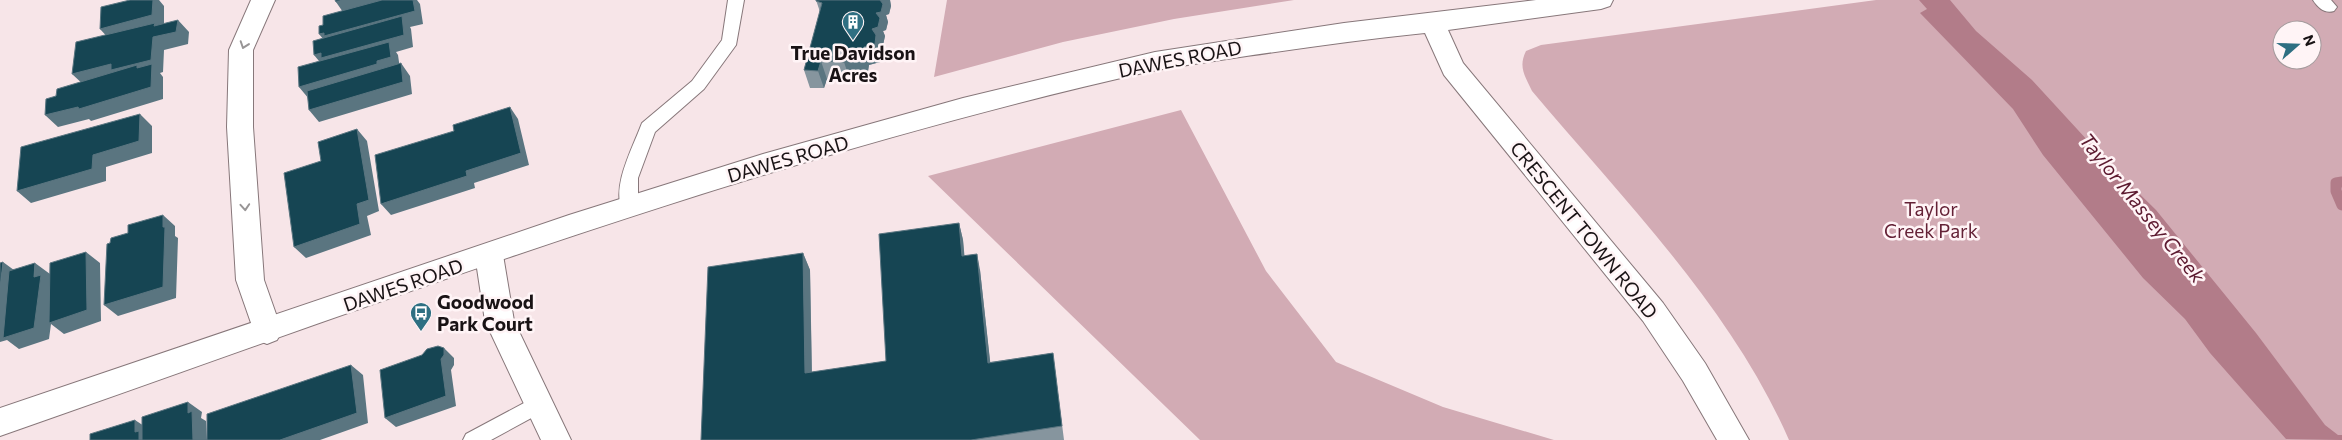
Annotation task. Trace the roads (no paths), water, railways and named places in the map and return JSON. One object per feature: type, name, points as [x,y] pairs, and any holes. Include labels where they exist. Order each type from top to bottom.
[{"type":"street","points":[[263,0],[242,50],[240,127],[250,280],[252,292],[267,331]]},
{"type":"street","name":"DAWES ROAD","points":[[0,422],[629,207],[763,165],[953,111],[1155,61],[1344,32],[1433,23],[1601,0]]},
{"type":"street","name":"CRESCENT TOWN ROAD","points":[[1433,23],[1453,68],[1653,312],[1694,372],[1734,440]]},
{"type":"street","points":[[489,255],[500,321],[556,440]]},
{"type":"lane","points":[[629,207],[628,178],[648,128],[698,84],[730,41],[736,0]]},
{"type":"lane","points":[[474,440],[539,404]]},
{"type":"water","name":"Taylor Massey Creek","points":[[1919,0],[1950,0],[1976,31],[2032,80],[2111,166],[2156,210],[2256,333],[2325,425],[2338,435],[2342,435],[2342,440],[2286,439],[2210,353],[2185,319],[2143,278],[2043,155],[2013,109],[1920,13],[1927,9]]},
{"type":"waterway","points":[[2342,182],[2336,183],[2336,191],[2342,205]]},
{"type":"place","name":"True Davidson Acres","points":[[853,41]]},
{"type":"place","name":"Goodwood Park Court","points":[[421,332]]},
{"type":"park label","name":"Taylor Creek Park","points":[[1931,220]]}]
